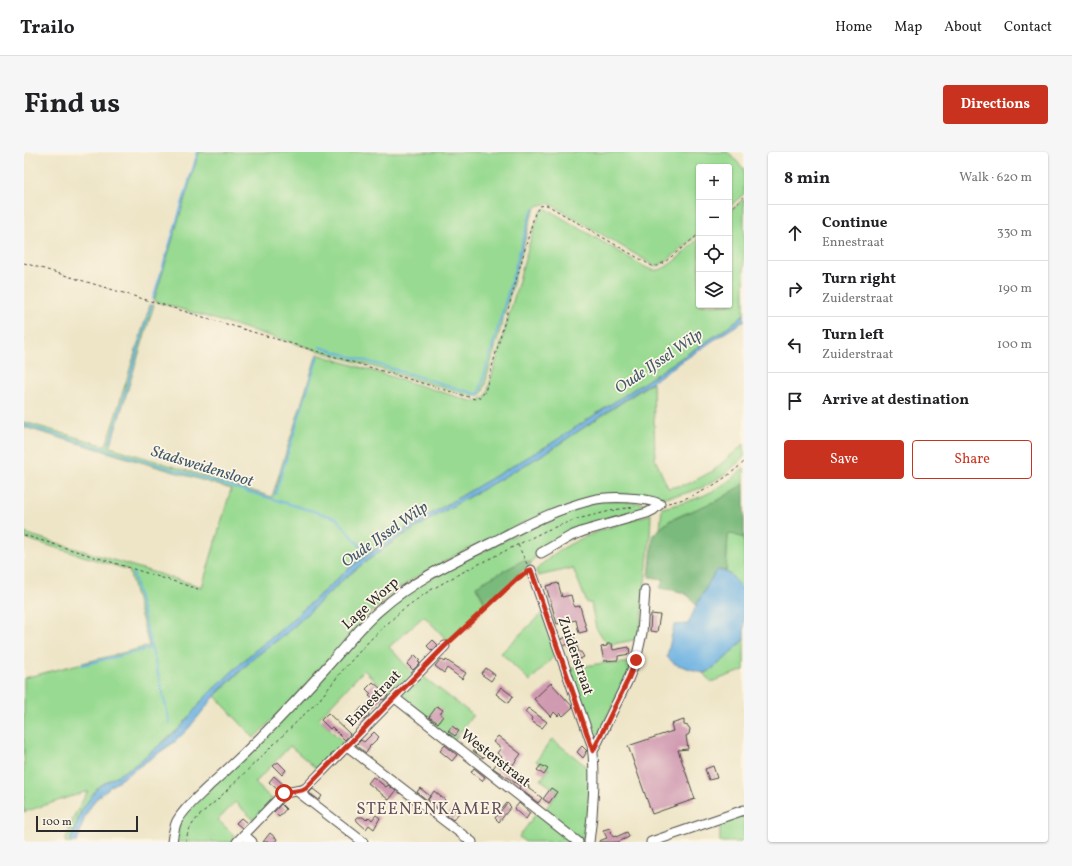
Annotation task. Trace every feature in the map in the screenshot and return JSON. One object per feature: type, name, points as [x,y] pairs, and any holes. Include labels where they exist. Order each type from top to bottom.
[{"type":"street","name":"Lage Worp","points":[[172,842],[176,822],[191,804],[288,710],[367,622],[402,592],[432,573],[470,553],[528,524],[563,509],[592,500],[609,498],[642,499],[660,504]]},
{"type":"street","points":[[541,553],[571,536],[597,526],[647,513],[660,504]]},
{"type":"street","name":"Zuiderstraat","points":[[531,570],[593,751],[590,842]]},
{"type":"street","name":"Zuiderstraat","points":[[593,751],[627,682],[636,660],[642,634],[645,590]]},
{"type":"street","name":"Ennestraat","points":[[240,839],[284,793],[306,788],[445,646]]},
{"type":"street","name":"Westerstraat","points":[[395,698],[578,842]]},
{"type":"street","points":[[347,746],[472,842]]},
{"type":"street","points":[[297,791],[363,842]]},
{"type":"street","points":[[651,842],[744,810]]},
{"type":"street","points":[[240,839],[252,842]]},
{"type":"path","points":[[732,207],[744,197]]},
{"type":"path","points":[[24,263],[475,399],[480,397],[485,392],[535,213],[540,206],[547,205],[652,266],[658,266],[666,261],[697,236]]},
{"type":"path","points":[[660,504],[684,499],[708,489],[726,478],[744,462]]},
{"type":"path","points":[[186,842],[189,830],[202,814],[320,699],[342,671],[402,610],[428,591],[547,530],[577,519],[619,509],[640,507]]},
{"type":"path","points":[[24,535],[198,589]]},
{"type":"path","points":[[445,646],[518,578],[531,570],[518,545]]},
{"type":"green space","points":[[199,152],[728,152],[744,169],[744,194],[732,204],[732,164],[696,164],[696,236],[665,262],[655,266],[549,203],[537,206],[532,215],[483,392],[480,395],[473,397],[154,301]]},
{"type":"green space","points":[[744,199],[744,314],[730,326],[552,443],[405,529],[354,564],[277,633],[252,653],[206,696],[180,728],[135,765],[98,787],[81,811],[70,842],[65,842],[74,816],[88,791],[24,812],[24,678],[149,646],[129,570],[24,538],[24,533],[202,587],[231,489],[24,427],[24,422],[106,446],[150,305],[154,305],[110,447],[272,497],[317,354],[471,401],[478,401],[486,396],[533,231],[541,211],[547,209],[645,267],[653,270],[658,270],[668,265],[696,241],[696,308],[732,308],[732,209]]},
{"type":"green space","points":[[653,382],[655,459],[668,488],[688,484],[713,471],[744,444],[744,457],[725,474],[704,487],[680,495],[664,497],[612,494],[523,523],[462,552],[420,575],[396,590],[373,611],[292,700],[254,738],[215,696],[255,657],[288,632],[345,578],[397,539],[544,454]]},
{"type":"green space","points":[[744,468],[744,484],[719,500],[669,521],[660,529],[662,508],[705,495],[720,487]]},
{"type":"green space","points":[[744,484],[744,538],[732,534],[728,535],[726,571],[723,570],[715,572],[696,606],[690,597],[681,592],[660,588],[664,579],[649,577],[653,535],[669,521],[719,500]]},
{"type":"green space","points":[[606,500],[651,504],[652,508],[606,522],[537,554],[531,563],[524,560],[476,587],[486,605],[448,641],[424,616],[389,647],[415,675],[393,698],[364,670],[319,718],[345,744],[319,771],[290,746],[255,783],[274,801],[255,821],[235,802],[218,820],[238,839],[234,842],[175,842],[180,820],[365,628],[406,594],[436,575],[529,528],[577,507]]},
{"type":"green space","points":[[651,514],[650,537],[639,639],[608,645],[596,628],[591,603],[587,603],[573,568],[538,576],[536,570],[561,549],[575,541],[604,529]]},
{"type":"green space","points":[[732,534],[744,538],[744,593],[732,576],[726,571],[728,535]]},
{"type":"green space","points":[[524,560],[531,563],[528,568],[525,569],[486,605],[476,586]]},
{"type":"green space","points":[[543,612],[556,654],[530,681],[501,653]]},
{"type":"green space","points":[[744,638],[744,670],[711,682],[703,673],[713,668],[725,658]]},
{"type":"green space","points":[[610,662],[611,664],[634,662],[596,740],[587,728],[566,669]]},
{"type":"green space","points":[[421,675],[473,715],[453,742],[400,700],[401,694]]},
{"type":"green space","points":[[552,739],[591,770],[587,842],[583,842],[544,811],[558,792],[541,780],[549,769],[536,761]]},
{"type":"green space","points":[[537,812],[577,842],[525,842],[519,837]]},
{"type":"green space","points":[[744,812],[744,842],[720,842],[720,821]]},
{"type":"water","points":[[744,314],[744,321],[544,454],[397,539],[364,563],[345,578],[288,632],[255,657],[220,690],[188,729],[176,741],[111,786],[95,800],[85,816],[77,842],[70,842],[81,811],[98,787],[135,765],[180,728],[206,696],[252,653],[277,633],[354,564],[405,529],[552,443],[730,326]]},
{"type":"water","points":[[718,570],[726,572],[730,575],[744,593],[744,638],[725,658],[713,668],[703,673],[675,664],[667,657],[674,625],[688,624],[698,602],[715,572]]},
{"type":"building","points":[[558,583],[562,597],[571,595],[574,607],[580,606],[587,631],[579,633],[576,620],[557,624],[546,586]]},
{"type":"building","points":[[651,614],[660,615],[657,632],[650,631]]},
{"type":"building","points":[[573,635],[579,652],[581,652],[584,657],[574,662],[568,644],[564,646],[561,639]]},
{"type":"building","points":[[433,640],[438,645],[432,651],[427,646]]},
{"type":"building","points":[[607,644],[612,644],[613,650],[629,647],[630,654],[618,656],[618,660],[604,661],[601,647],[607,646]]},
{"type":"building","points":[[415,655],[420,660],[418,662],[420,663],[413,670],[407,664]]},
{"type":"building","points":[[441,659],[445,662],[446,660],[466,673],[462,679],[447,668],[444,673],[435,666]]},
{"type":"building","points":[[486,668],[495,675],[491,681],[481,674]]},
{"type":"building","points":[[373,682],[388,695],[368,713],[369,715],[364,720],[357,713],[362,707],[363,709],[373,699],[369,696],[371,694],[366,689]]},
{"type":"building","points":[[551,683],[573,707],[563,716],[560,713],[558,716],[554,712],[551,717],[534,699]]},
{"type":"building","points":[[501,687],[513,696],[508,703],[496,694]]},
{"type":"building","points":[[437,706],[443,710],[440,714],[443,716],[438,723],[429,717]]},
{"type":"building","points":[[528,708],[547,722],[542,728],[534,723],[531,720],[532,718],[525,712]]},
{"type":"building","points":[[328,713],[350,734],[345,740],[332,727],[330,729],[321,720]]},
{"type":"building","points":[[684,720],[684,725],[688,726],[690,729],[689,734],[686,736],[688,749],[678,750],[695,799],[652,814],[628,746],[673,731],[671,724]]},
{"type":"building","points":[[452,726],[459,731],[455,736],[448,731]]},
{"type":"building","points":[[374,732],[379,737],[369,747],[366,753],[356,745],[361,740],[364,742]]},
{"type":"building","points":[[498,736],[521,754],[509,770],[542,798],[538,803],[519,788],[520,786],[493,768],[502,757],[497,753],[501,748],[493,742]]},
{"type":"building","points":[[445,745],[457,755],[452,761],[440,751]]},
{"type":"building","points":[[478,745],[488,752],[483,758],[473,751]]},
{"type":"building","points":[[582,746],[587,751],[585,752],[586,753],[583,758],[577,752]]},
{"type":"building","points":[[278,762],[286,770],[282,775],[273,766]]},
{"type":"building","points":[[541,765],[548,769],[544,775],[537,770]]},
{"type":"building","points":[[713,766],[717,778],[709,780],[705,769]]},
{"type":"building","points":[[474,768],[485,777],[482,781],[471,772]]},
{"type":"building","points":[[274,776],[285,787],[278,790],[269,782]]},
{"type":"building","points":[[373,777],[386,787],[388,785],[396,791],[389,800],[368,783]]},
{"type":"building","points":[[420,788],[430,796],[427,800],[417,792]]},
{"type":"building","points":[[551,788],[557,792],[549,803],[543,799]]},
{"type":"building","points":[[313,789],[322,796],[319,800],[309,793]]},
{"type":"building","points":[[434,791],[445,800],[439,809],[428,800]]},
{"type":"building","points":[[507,803],[511,807],[499,822],[495,818]]},
{"type":"building","points":[[519,803],[530,813],[526,819],[514,809]]},
{"type":"building","points":[[281,804],[286,809],[279,817],[274,812]]},
{"type":"building","points":[[453,808],[459,813],[453,820],[447,816]]},
{"type":"building","points":[[376,815],[380,818],[374,829],[369,825],[366,829],[356,819],[358,817],[363,817],[366,820],[369,817],[372,820]]},
{"type":"building","points":[[241,818],[247,823],[242,828],[236,823]]},
{"type":"building","points":[[610,828],[613,837],[627,832],[629,837],[618,842],[599,842],[607,838],[603,830]]},
{"type":"building","points":[[270,833],[277,839],[275,842],[263,842]]},
{"type":"waterway","points":[[153,299],[198,152]]},
{"type":"waterway","points":[[320,347],[479,394],[530,216],[534,209]]},
{"type":"waterway","points":[[110,443],[151,306]]},
{"type":"waterway","points":[[275,494],[318,356]]},
{"type":"waterway","name":"Stadsweidensloot","points":[[24,425],[336,518],[362,548]]},
{"type":"waterway","points":[[133,573],[170,723]]},
{"type":"waterway","points":[[82,665],[151,648]]},
{"type":"district","name":"STEENENKAMER","points":[[430,809]]},
{"type":"route","points":[[284,793],[306,788],[445,646],[523,573],[531,570],[593,751],[627,682],[636,660]]},
{"type":"water label","name":"Oude IJssel Wilp","points":[[659,362]]},
{"type":"water label","name":"Oude IJssel Wilp","points":[[385,535]]}]
